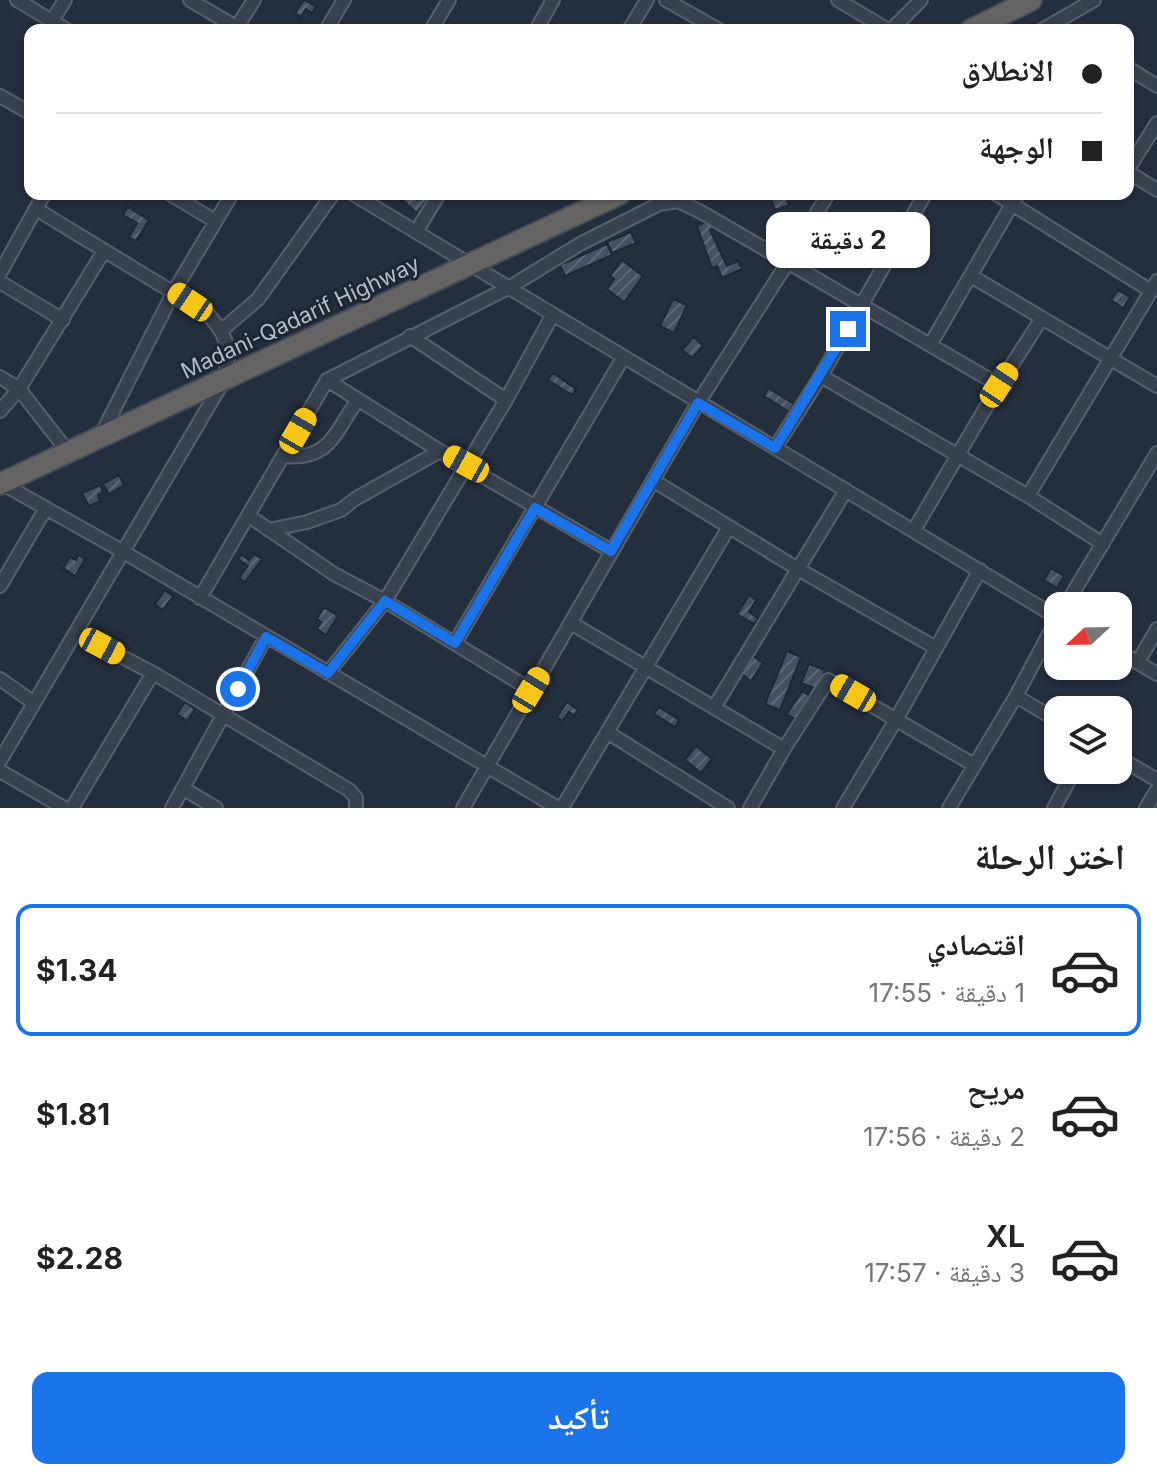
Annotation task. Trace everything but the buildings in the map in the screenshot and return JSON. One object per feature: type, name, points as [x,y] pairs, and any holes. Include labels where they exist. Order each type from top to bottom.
[{"type":"highway","points":[[983,24],[1031,0]]},
{"type":"highway","name":"Madani-Qadarif Highway","points":[[0,483],[607,200]]},
{"type":"street","points":[[17,0],[57,24]]},
{"type":"street","points":[[52,21],[65,0]]},
{"type":"street","points":[[190,0],[229,24]]},
{"type":"street","points":[[240,24],[254,0]]},
{"type":"street","points":[[330,24],[344,0]]},
{"type":"street","points":[[435,24],[449,0]]},
{"type":"street","points":[[539,24],[553,0]]},
{"type":"street","points":[[633,24],[647,0]]},
{"type":"street","points":[[666,0],[708,24]]},
{"type":"street","points":[[838,0],[880,24]]},
{"type":"street","points":[[896,24],[921,0]]},
{"type":"street","points":[[1065,24],[1094,0]]},
{"type":"street","points":[[1134,72],[1157,86]]},
{"type":"street","points":[[2,102],[24,111]]},
{"type":"street","points":[[1134,161],[1157,123]]},
{"type":"street","points":[[1134,175],[1157,190]]},
{"type":"street","points":[[0,273],[41,200]]},
{"type":"street","points":[[180,200],[215,221]]},
{"type":"street","points":[[100,437],[174,291],[228,200]]},
{"type":"street","points":[[222,330],[258,299],[329,200]]},
{"type":"street","points":[[363,200],[1044,609]]},
{"type":"street","points":[[416,232],[435,200]]},
{"type":"street","points":[[463,808],[698,403],[824,200]]},
{"type":"street","points":[[775,448],[821,376],[922,200]]},
{"type":"street","points":[[930,345],[1015,200]]},
{"type":"street","points":[[1018,200],[1154,286],[1028,496]]},
{"type":"street","points":[[200,598],[327,380],[510,287],[580,244],[659,204],[678,201],[999,385]]},
{"type":"street","points":[[0,761],[224,380],[229,357],[222,330],[207,313],[36,209]]},
{"type":"street","points":[[0,411],[19,389],[104,251]]},
{"type":"street","points":[[971,276],[1157,386]]},
{"type":"street","points":[[0,282],[63,320]]},
{"type":"street","points":[[328,673],[385,601],[506,400],[553,314]]},
{"type":"street","points":[[914,530],[1042,318]]},
{"type":"street","points":[[410,336],[506,400]]},
{"type":"street","points":[[455,643],[623,358]]},
{"type":"street","points":[[821,376],[1028,496],[1103,544]]},
{"type":"street","points":[[0,377],[19,389],[69,453]]},
{"type":"street","points":[[327,380],[440,451],[611,551]]},
{"type":"street","points":[[283,456],[296,458],[322,451],[333,441],[358,400]]},
{"type":"street","points":[[269,530],[315,520],[341,510],[440,451]]},
{"type":"street","points":[[1074,592],[1151,476],[1157,453]]},
{"type":"street","points":[[654,481],[936,648]]},
{"type":"street","points":[[0,483],[122,551],[560,808],[729,527]]},
{"type":"street","points":[[715,706],[846,490]]},
{"type":"street","points":[[0,586],[46,508]]},
{"type":"street","points":[[249,516],[334,574],[385,601],[531,690]]},
{"type":"street","points":[[843,808],[980,570]]},
{"type":"street","points":[[571,623],[784,749]]},
{"type":"street","points":[[1138,662],[1157,629]]},
{"type":"street","points":[[76,633],[153,673],[349,790],[356,798],[356,808]]},
{"type":"street","points":[[172,808],[266,637]]},
{"type":"street","points":[[949,808],[1044,644]]},
{"type":"street","points":[[1132,659],[1157,674]]},
{"type":"street","points":[[72,808],[153,673]]},
{"type":"street","points":[[0,679],[34,703]]},
{"type":"street","points":[[750,808],[828,680],[974,765]]},
{"type":"street","points":[[1016,696],[1044,713]]},
{"type":"street","points":[[607,732],[728,808]]},
{"type":"street","points":[[1132,765],[1157,780]]},
{"type":"street","points":[[0,771],[64,808]]},
{"type":"street","points":[[1054,808],[1067,784]]},
{"type":"street","points":[[184,789],[216,808]]},
{"type":"street","points":[[1146,808],[1157,790]]},
{"type":"route","points":[[238,689],[266,637],[328,673],[385,601],[455,643],[535,508],[611,551],[698,403],[775,448],[848,329]]}]
